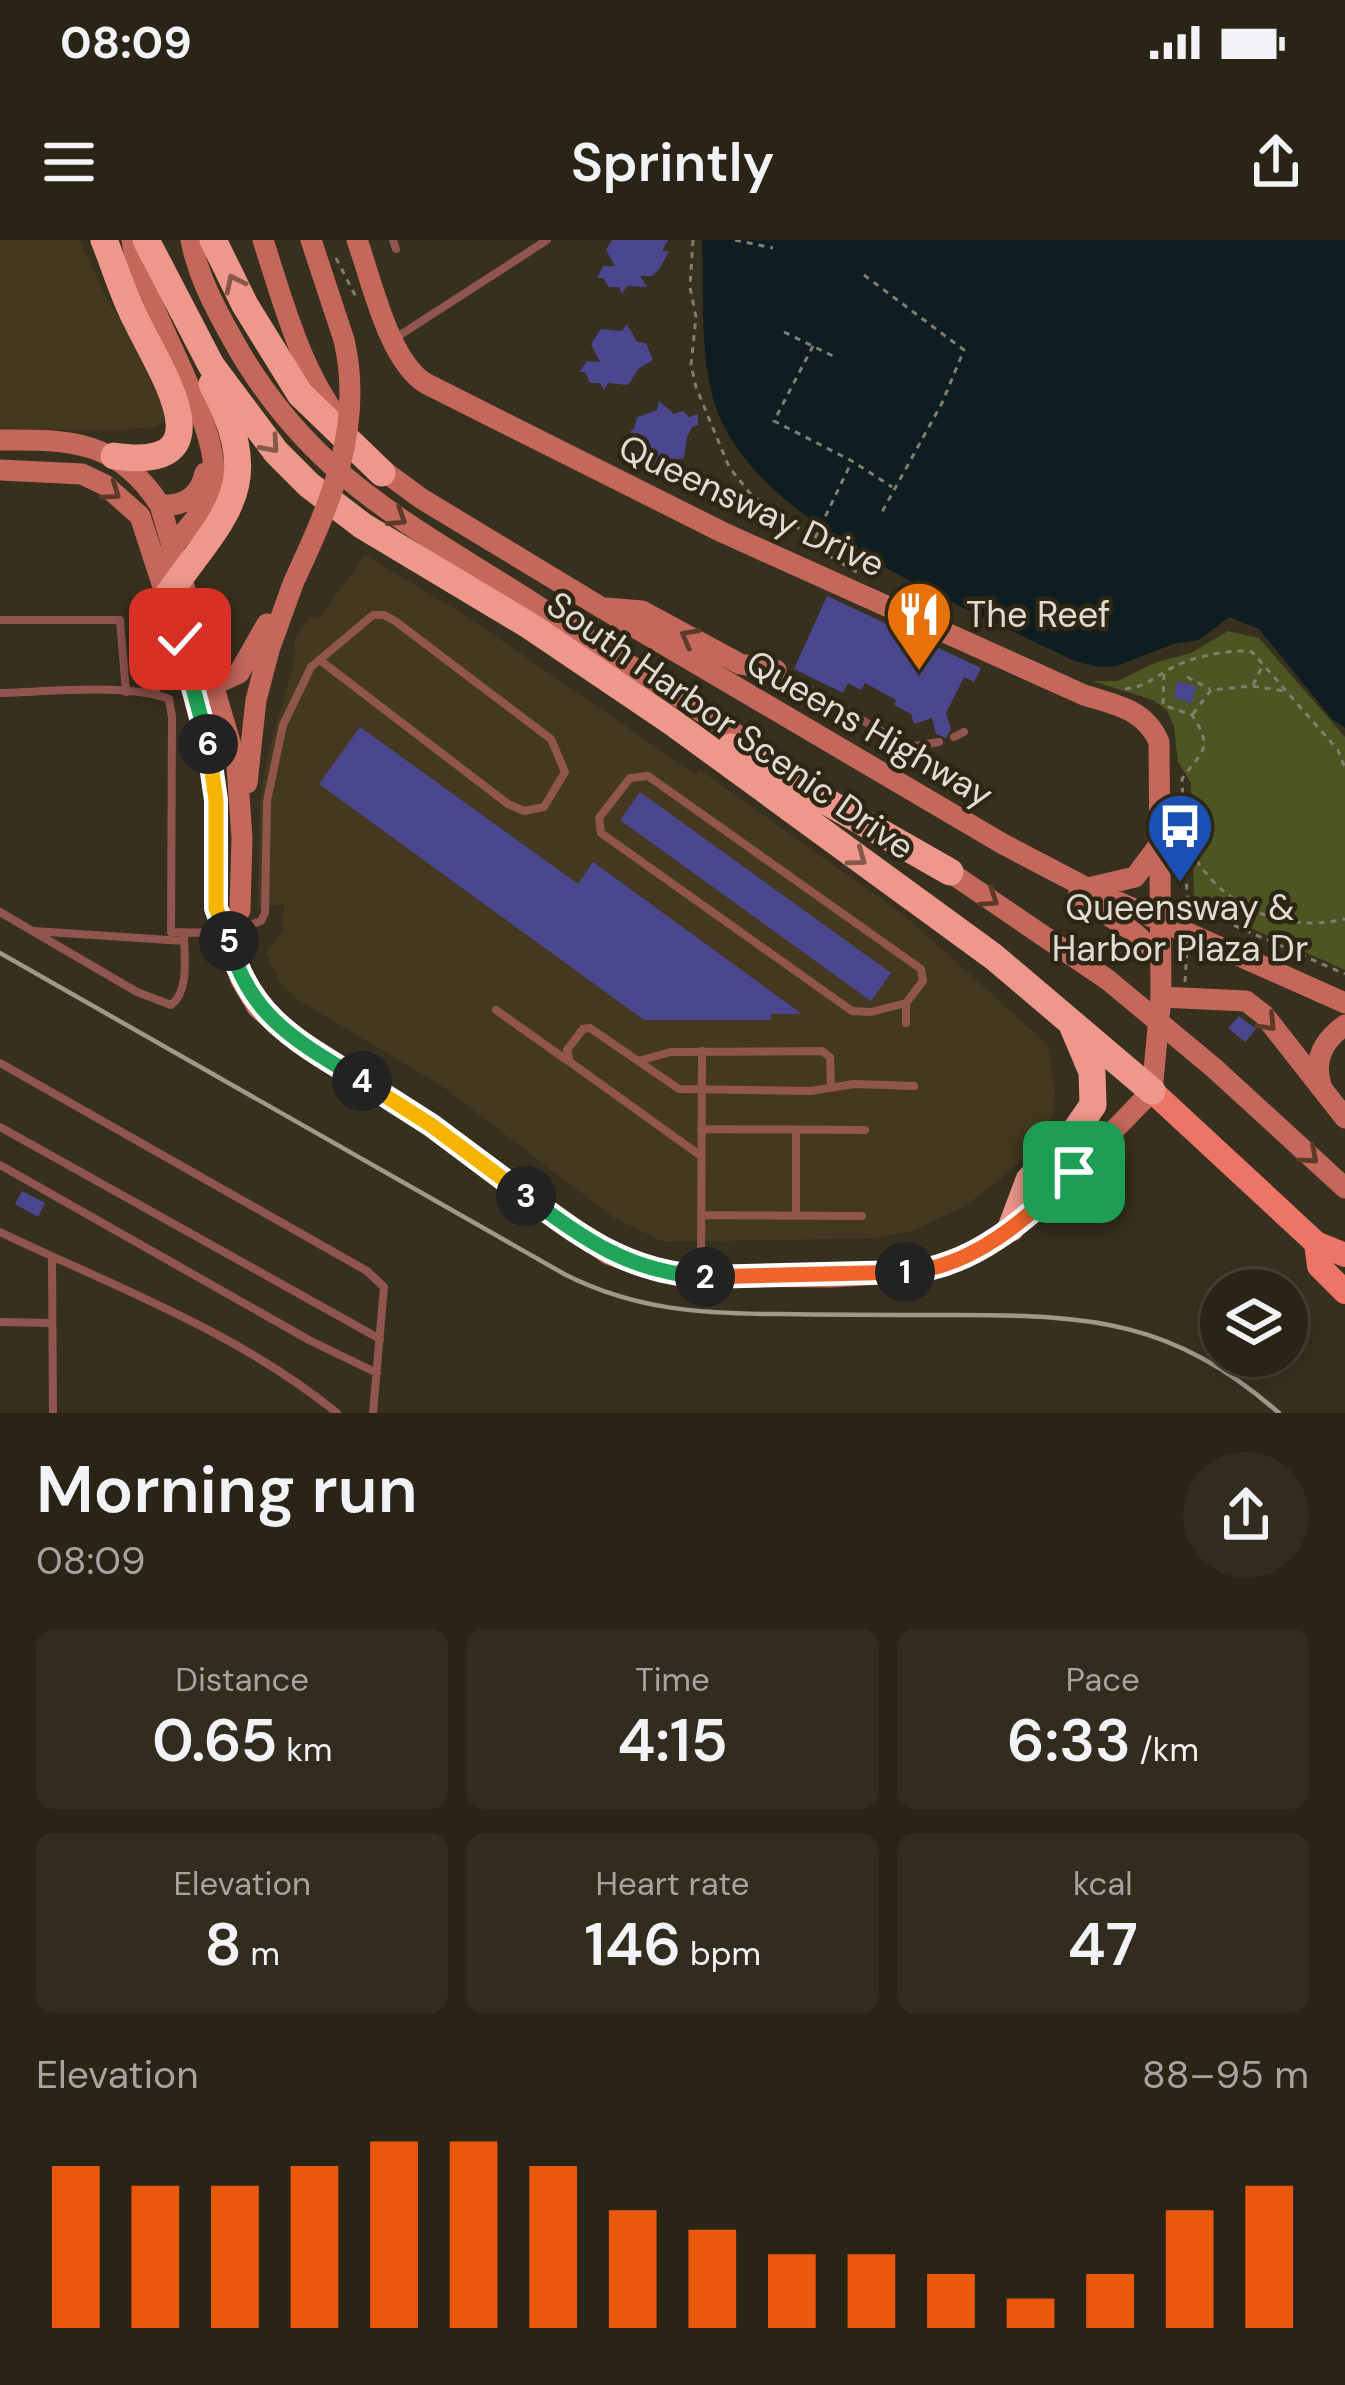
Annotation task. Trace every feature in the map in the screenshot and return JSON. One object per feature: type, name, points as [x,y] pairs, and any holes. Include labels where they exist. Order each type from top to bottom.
[{"type":"highway","points":[[104,240],[132,314],[178,407],[181,425],[162,456],[139,460],[114,456]]},
{"type":"highway","name":"South Harbor Scenic Drive","points":[[146,240],[224,383],[275,452],[309,485],[363,526],[593,667],[994,957],[1152,1091]]},
{"type":"highway","points":[[213,240],[245,305],[300,394],[382,473]]},
{"type":"highway","points":[[163,276],[186,335],[217,394],[236,466],[231,508],[169,578]]},
{"type":"highway","points":[[593,667],[950,872]]},
{"type":"highway","points":[[1010,1228],[1029,1180],[1066,1144],[1094,1105],[1092,1072],[1072,1023]]},
{"type":"main road","points":[[132,240],[140,280],[189,384],[212,460],[212,489],[199,515],[174,543]]},
{"type":"main road","points":[[190,240],[219,315],[260,389],[307,445],[390,513],[950,872],[1108,980],[1214,1068],[1345,1188]]},
{"type":"main road","points":[[263,240],[313,377],[332,410],[382,473]]},
{"type":"main road","points":[[226,933],[240,910],[256,700],[268,650],[329,505],[344,457],[351,405],[344,340],[311,240]]},
{"type":"main road","name":"Queensway Drive","points":[[357,240],[398,354],[424,383],[722,532],[1084,695],[1144,717],[1159,742],[1161,997],[1152,1091]]},
{"type":"main road","points":[[160,505],[185,502],[198,490],[206,466],[205,431]]},
{"type":"main road","points":[[0,440],[63,440],[114,456],[145,482],[160,505],[174,543],[169,578]]},
{"type":"main road","points":[[0,470],[82,474],[105,484],[140,516],[169,578],[237,766],[242,838]]},
{"type":"main road","name":"Queens Highway","points":[[382,473],[945,811],[1087,888],[1345,1003]]},
{"type":"main road","points":[[206,689],[232,680],[247,663],[295,579]]},
{"type":"main road","points":[[602,608],[642,611],[740,664],[776,670]]},
{"type":"main road","points":[[206,689],[216,800],[216,908],[257,1007],[278,1026],[431,1125],[608,1254],[660,1272],[701,1276],[919,1272],[973,1252],[1010,1228],[1058,1188],[1152,1091]]},
{"type":"main road","points":[[945,811],[1131,930],[1160,956]]},
{"type":"main road","points":[[1087,888],[1136,877],[1159,844]]},
{"type":"main road","points":[[1161,997],[1246,1001],[1264,1015],[1345,1118]]},
{"type":"main road","points":[[1322,1088],[1317,1072],[1320,1053],[1345,1025]]},
{"type":"main road","name":"South Harbor Scenic Drive","points":[[1152,1091],[1316,1243],[1345,1255]]},
{"type":"main road","name":"South Harbor Scenic Drive","points":[[1316,1243],[1319,1266],[1345,1292]]},
{"type":"lane","points":[[393,340],[547,240]]},
{"type":"lane","points":[[156,694],[158,616],[169,578]]},
{"type":"lane","points":[[32,931],[184,937],[226,933],[261,921],[267,801],[283,724],[300,684],[321,661],[363,619],[384,615],[551,739],[565,772],[556,792],[544,807],[524,811],[508,804],[321,661]]},
{"type":"lane","points":[[0,620],[120,620],[126,692]]},
{"type":"lane","points":[[776,670],[909,747],[939,742]]},
{"type":"lane","points":[[0,693],[126,692],[169,699],[171,932],[184,937]]},
{"type":"lane","points":[[954,737],[964,732]]},
{"type":"lane","points":[[894,782],[909,747]]},
{"type":"lane","points":[[906,1003],[872,1012],[852,1011],[601,832],[599,818],[629,778],[648,776],[921,969],[923,981],[906,1003],[906,1023]]},
{"type":"lane","points":[[0,912],[137,992],[171,1005],[183,992],[184,937]]},
{"type":"lane","points":[[496,1010],[701,1156]]},
{"type":"lane","points":[[570,1063],[567,1050],[583,1029],[590,1028],[679,1089],[914,1086]]},
{"type":"lane","points":[[638,1061],[671,1052],[822,1051],[830,1057],[831,1088]]},
{"type":"lane","points":[[701,1276],[702,1052]]},
{"type":"lane","points":[[0,1063],[367,1271],[384,1287],[373,1413]]},
{"type":"lane","points":[[0,1127],[380,1339]]},
{"type":"lane","points":[[701,1130],[865,1130]]},
{"type":"lane","points":[[796,1130],[796,1215]]},
{"type":"lane","points":[[0,1165],[309,1340],[377,1373]]},
{"type":"lane","points":[[700,1215],[862,1216]]},
{"type":"lane","points":[[0,1232],[217,1334],[310,1390],[337,1413]]},
{"type":"lane","points":[[52,1257],[53,1413]]},
{"type":"lane","points":[[0,1322],[52,1323]]},
{"type":"path","points":[[693,240],[690,287],[696,317],[692,364],[729,467],[753,497],[778,510],[867,579]]},
{"type":"path","points":[[735,240],[773,248]]},
{"type":"path","points":[[864,275],[964,350],[942,403],[882,512]]},
{"type":"path","points":[[784,332],[835,357]]},
{"type":"path","points":[[813,346],[774,421],[853,461],[893,488]]},
{"type":"path","points":[[815,540],[853,461]]},
{"type":"path","points":[[1109,690],[1139,687],[1170,668],[1237,650],[1252,652],[1338,749],[1345,768]]},
{"type":"path","points":[[1252,686],[1264,663]]},
{"type":"path","points":[[1164,674],[1163,704],[1192,715],[1204,751],[1182,779],[1188,905],[1345,974]]},
{"type":"path","points":[[1187,677],[1211,690],[1252,686],[1288,692]]},
{"type":"path","points":[[1192,715],[1211,690]]},
{"type":"path","points":[[1184,837],[1217,889],[1258,913],[1296,923],[1345,919]]},
{"type":"path","points":[[1184,987],[1187,943]]},
{"type":"shaded area","points":[[0,240],[79,240],[108,301],[156,378],[166,408],[165,421],[155,427],[112,430],[0,429]]},
{"type":"shaded area","points":[[702,240],[1345,240],[1345,728],[1332,719],[1259,629],[1229,617],[1199,640],[1173,644],[1117,666],[1098,667],[1072,660],[925,589],[822,528],[778,493],[742,455],[718,413],[705,350]]},
{"type":"shaded area","points":[[365,555],[466,616],[696,775],[699,769],[905,916],[1048,1045],[1055,1094],[1053,1113],[1038,1143],[963,1207],[913,1231],[876,1238],[664,1242],[613,1217],[442,1086],[297,999],[282,985],[266,953],[282,931],[284,904],[258,908],[260,800],[294,664],[295,637],[310,617],[318,620]]},
{"type":"green space","points":[[1228,631],[1259,638],[1345,737],[1345,970],[1194,903],[1191,783],[1178,762],[1167,710],[1153,700],[1092,681],[1118,681],[1154,663],[1191,653]]},
{"type":"building","points":[[612,240],[668,240],[662,251],[669,251],[660,268],[652,276],[640,276],[647,287],[627,286],[622,294],[619,287],[609,287],[597,278],[603,266],[615,266],[606,250]]},
{"type":"building","points":[[627,324],[637,342],[646,343],[653,360],[639,368],[628,385],[608,383],[604,390],[579,372],[587,361],[600,362],[591,344],[601,329],[622,331]]},
{"type":"building","points":[[659,401],[674,414],[698,414],[684,458],[665,463],[663,472],[657,467],[648,470],[634,459],[636,451],[648,447],[630,432],[637,417],[657,410]]},
{"type":"building","name":"The Reef","points":[[827,596],[981,668],[974,682],[964,677],[946,713],[951,729],[946,738],[936,734],[932,718],[914,724],[911,714],[894,705],[896,700],[865,683],[861,690],[848,683],[843,693],[794,669]]},
{"type":"building","points":[[1177,681],[1196,686],[1192,703],[1174,698]]},
{"type":"building","points":[[360,727],[578,884],[593,862],[802,1014],[771,1014],[771,1020],[644,1020],[319,784]]},
{"type":"building","points":[[640,792],[891,973],[871,1001],[620,820]]},
{"type":"building","points":[[1239,1016],[1256,1029],[1245,1042],[1228,1028]]},
{"type":"building","points":[[22,1191],[45,1203],[38,1217],[15,1204]]},
{"type":"railway","points":[[0,953],[592,1287],[644,1303],[724,1313],[1003,1315],[1089,1321],[1165,1341],[1203,1358],[1279,1413]]},
{"type":"place","name":"The Reef","points":[[919,673]]},
{"type":"place","name":"Queensway & Harbor Plaza Dr","points":[[1180,885]]},
{"type":"route","points":[[180,639],[212,762],[216,908],[257,1007],[310,1049],[431,1125],[608,1254],[660,1272],[701,1276],[919,1272],[992,1241],[1074,1172]]}]
